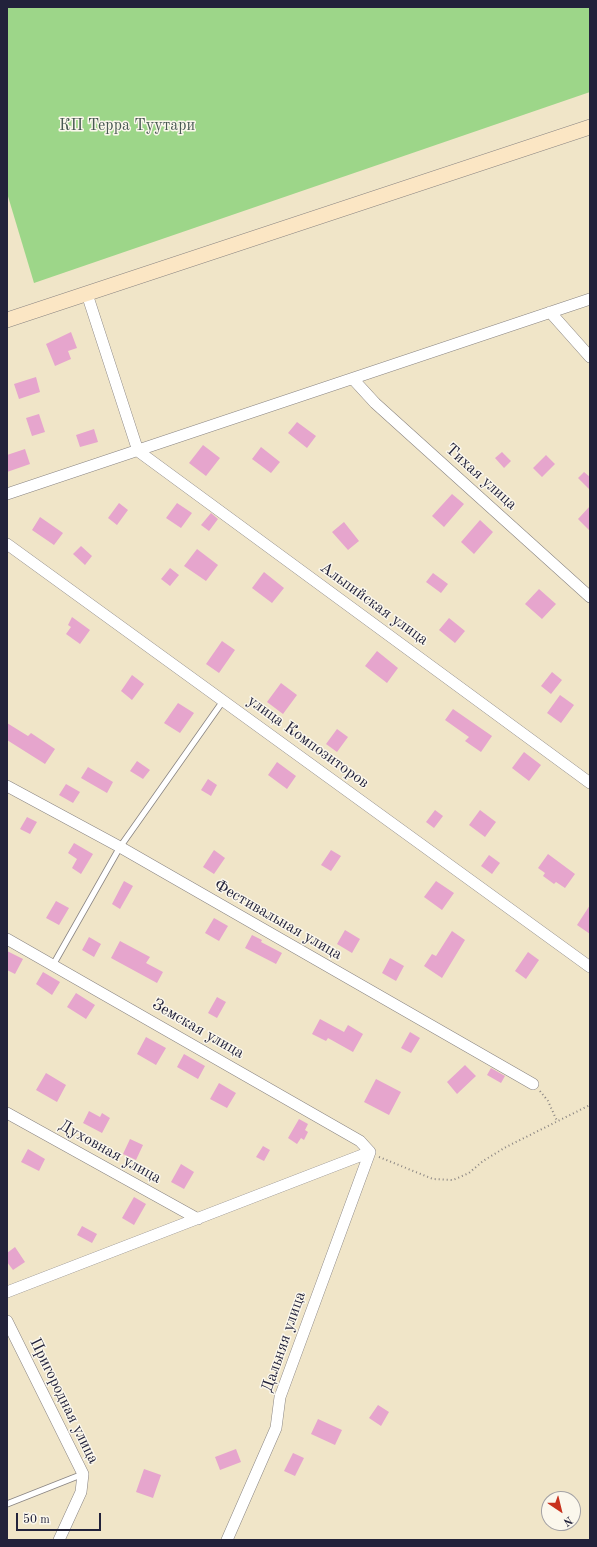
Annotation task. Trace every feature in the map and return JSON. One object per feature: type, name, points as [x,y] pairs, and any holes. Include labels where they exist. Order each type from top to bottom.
[{"type":"street","points":[[7,320],[590,127]]},
{"type":"street","points":[[87,294],[138,450]]},
{"type":"street","points":[[7,494],[590,299]]},
{"type":"street","points":[[550,312],[590,357]]},
{"type":"street","name":"Тихая улица","points":[[353,379],[375,403],[590,597]]},
{"type":"street","name":"Альпийская улица","points":[[138,450],[590,783]]},
{"type":"street","name":"улица Композиторов","points":[[7,544],[590,967]]},
{"type":"street","name":"Фестивальная улица","points":[[7,786],[120,847],[533,1084]]},
{"type":"street","name":"Земская улица","points":[[7,939],[360,1141],[370,1152]]},
{"type":"street","name":"Духовная улица","points":[[7,1113],[198,1220]]},
{"type":"street","points":[[7,1292],[198,1220],[370,1152]]},
{"type":"street","name":"Дальняя улица","points":[[227,1540],[276,1428],[280,1397],[370,1152]]},
{"type":"street","name":"Пригородная улица","points":[[7,1321],[83,1474],[81,1492],[59,1540]]},
{"type":"lane","points":[[53,965],[120,847],[223,701]]},
{"type":"lane","points":[[7,1504],[83,1474]]},
{"type":"path","points":[[533,1084],[548,1101],[557,1121]]},
{"type":"path","points":[[370,1152],[433,1179],[453,1180],[469,1173],[483,1161],[506,1147],[590,1105]]},
{"type":"green space","name":"КП Терра Туутари","points":[[7,7],[590,7],[590,92],[34,283],[7,193]]},
{"type":"building","points":[[71,332],[77,348],[68,351],[71,359],[55,366],[46,344]]},
{"type":"building","points":[[36,377],[40,392],[19,399],[14,384]]},
{"type":"building","points":[[39,414],[45,432],[32,436],[26,418]]},
{"type":"building","points":[[297,422],[316,436],[307,448],[288,433]]},
{"type":"building","points":[[94,429],[98,442],[80,447],[76,435]]},
{"type":"building","points":[[203,445],[220,458],[206,476],[189,463]]},
{"type":"building","points":[[261,447],[280,462],[271,473],[252,459]]},
{"type":"building","points":[[25,449],[30,464],[7,472],[7,455]]},
{"type":"building","points":[[502,452],[511,461],[504,468],[495,458]]},
{"type":"building","points":[[546,455],[555,464],[542,477],[533,468]]},
{"type":"building","points":[[584,472],[590,477],[590,490],[578,478]]},
{"type":"building","points":[[452,494],[464,504],[444,527],[432,516]]},
{"type":"building","points":[[119,503],[128,510],[117,525],[108,518]]},
{"type":"building","points":[[177,503],[192,513],[181,528],[166,518]]},
{"type":"building","points":[[590,506],[590,531],[578,519]]},
{"type":"building","points":[[211,513],[218,519],[209,531],[201,525]]},
{"type":"building","points":[[40,517],[63,533],[54,545],[32,530]]},
{"type":"building","points":[[480,520],[493,532],[474,554],[461,542]]},
{"type":"building","points":[[344,522],[359,541],[348,550],[332,532]]},
{"type":"building","points":[[81,546],[92,556],[85,565],[73,554]]},
{"type":"building","points":[[197,549],[218,565],[206,581],[184,566]]},
{"type":"building","points":[[170,568],[179,575],[170,586],[161,579]]},
{"type":"building","points":[[264,572],[284,588],[272,603],[252,588]]},
{"type":"building","points":[[433,573],[448,584],[441,593],[426,582]]},
{"type":"building","points":[[539,589],[556,604],[542,619],[525,604]]},
{"type":"building","points":[[72,617],[90,630],[80,644],[66,634],[71,627],[68,625]]},
{"type":"building","points":[[449,618],[465,631],[455,643],[439,630]]},
{"type":"building","points":[[222,641],[235,650],[219,673],[206,664]]},
{"type":"building","points":[[377,651],[398,668],[387,683],[365,666]]},
{"type":"building","points":[[552,672],[562,680],[551,694],[541,686]]},
{"type":"building","points":[[132,675],[144,684],[132,700],[121,691]]},
{"type":"building","points":[[281,683],[297,695],[283,714],[267,702]]},
{"type":"building","points":[[560,695],[574,705],[561,723],[547,713]]},
{"type":"building","points":[[178,703],[194,713],[180,733],[164,723]]},
{"type":"building","points":[[453,709],[492,736],[481,752],[465,741],[469,737],[445,720]]},
{"type":"building","points":[[7,723],[28,736],[31,733],[55,749],[45,764],[7,740]]},
{"type":"building","points":[[337,729],[348,737],[337,752],[326,744]]},
{"type":"building","points":[[524,752],[541,765],[529,781],[512,768]]},
{"type":"building","points":[[137,761],[150,770],[143,779],[130,771]]},
{"type":"building","points":[[277,762],[296,776],[287,789],[268,775]]},
{"type":"building","points":[[88,767],[113,782],[107,793],[81,778]]},
{"type":"building","points":[[208,779],[217,785],[211,796],[201,790]]},
{"type":"building","points":[[66,784],[80,792],[73,803],[59,795]]},
{"type":"building","points":[[435,810],[443,816],[434,828],[426,822]]},
{"type":"building","points":[[480,810],[496,822],[485,837],[469,825]]},
{"type":"building","points":[[27,817],[37,822],[30,834],[20,829]]},
{"type":"building","points":[[74,843],[93,854],[81,874],[72,868],[77,859],[68,853]]},
{"type":"building","points":[[214,850],[225,858],[214,874],[203,867]]},
{"type":"building","points":[[331,850],[341,856],[331,871],[321,865]]},
{"type":"building","points":[[548,854],[575,874],[565,888],[556,882],[554,884],[543,876],[545,873],[538,868]]},
{"type":"building","points":[[489,855],[500,863],[492,874],[481,866]]},
{"type":"building","points":[[124,881],[133,886],[120,909],[112,904]]},
{"type":"building","points":[[436,881],[454,893],[442,910],[424,897]]},
{"type":"building","points":[[56,901],[69,908],[59,925],[46,918]]},
{"type":"building","points":[[590,905],[590,934],[577,925]]},
{"type":"building","points":[[214,918],[228,926],[219,941],[205,933]]},
{"type":"building","points":[[345,930],[360,939],[352,953],[337,944]]},
{"type":"building","points":[[452,931],[465,940],[442,978],[424,966],[432,954],[436,956]]},
{"type":"building","points":[[252,935],[262,940],[261,942],[282,953],[276,964],[245,948]]},
{"type":"building","points":[[89,937],[101,944],[94,957],[82,950]]},
{"type":"building","points":[[120,941],[150,957],[146,963],[163,972],[157,983],[111,958]]},
{"type":"building","points":[[7,951],[23,959],[15,974],[7,970]]},
{"type":"building","points":[[528,952],[539,960],[526,979],[515,971]]},
{"type":"building","points":[[390,958],[404,966],[396,981],[382,973]]},
{"type":"building","points":[[43,972],[60,982],[52,995],[36,984]]},
{"type":"building","points":[[76,993],[95,1005],[86,1019],[67,1007]]},
{"type":"building","points":[[217,997],[226,1002],[217,1018],[208,1013]]},
{"type":"building","points":[[320,1019],[344,1032],[348,1025],[363,1034],[353,1052],[328,1038],[326,1041],[312,1034]]},
{"type":"building","points":[[410,1032],[420,1038],[411,1053],[401,1048]]},
{"type":"building","points":[[146,1037],[166,1048],[156,1065],[137,1054]]},
{"type":"building","points":[[184,1054],[205,1066],[198,1079],[177,1067]]},
{"type":"building","points":[[465,1065],[476,1076],[457,1094],[447,1082]]},
{"type":"building","points":[[491,1068],[505,1076],[501,1083],[487,1075]]},
{"type":"building","points":[[46,1073],[66,1085],[57,1102],[36,1090]]},
{"type":"building","points":[[376,1079],[401,1092],[389,1115],[364,1102]]},
{"type":"building","points":[[219,1083],[236,1093],[227,1108],[210,1099]]},
{"type":"building","points":[[89,1111],[100,1117],[102,1113],[110,1118],[102,1133],[83,1123]]},
{"type":"building","points":[[299,1119],[308,1124],[305,1130],[308,1132],[304,1140],[301,1138],[297,1144],[288,1138]]},
{"type":"building","points":[[130,1139],[143,1145],[136,1160],[123,1154]]},
{"type":"building","points":[[263,1146],[270,1150],[264,1161],[256,1157]]},
{"type":"building","points":[[28,1149],[45,1159],[39,1171],[21,1162]]},
{"type":"building","points":[[181,1164],[194,1172],[184,1189],[171,1182]]},
{"type":"building","points":[[134,1197],[146,1204],[134,1225],[122,1218]]},
{"type":"building","points":[[82,1226],[97,1234],[92,1243],[77,1235]]},
{"type":"building","points":[[15,1247],[25,1262],[13,1270],[7,1262],[7,1253]]},
{"type":"building","points":[[378,1405],[389,1412],[381,1426],[369,1418]]},
{"type":"building","points":[[318,1419],[342,1430],[335,1445],[311,1434]]},
{"type":"building","points":[[236,1449],[241,1462],[220,1470],[215,1457]]},
{"type":"building","points":[[293,1453],[304,1458],[295,1476],[284,1471]]},
{"type":"building","points":[[144,1469],[161,1475],[153,1498],[136,1492]]}]
